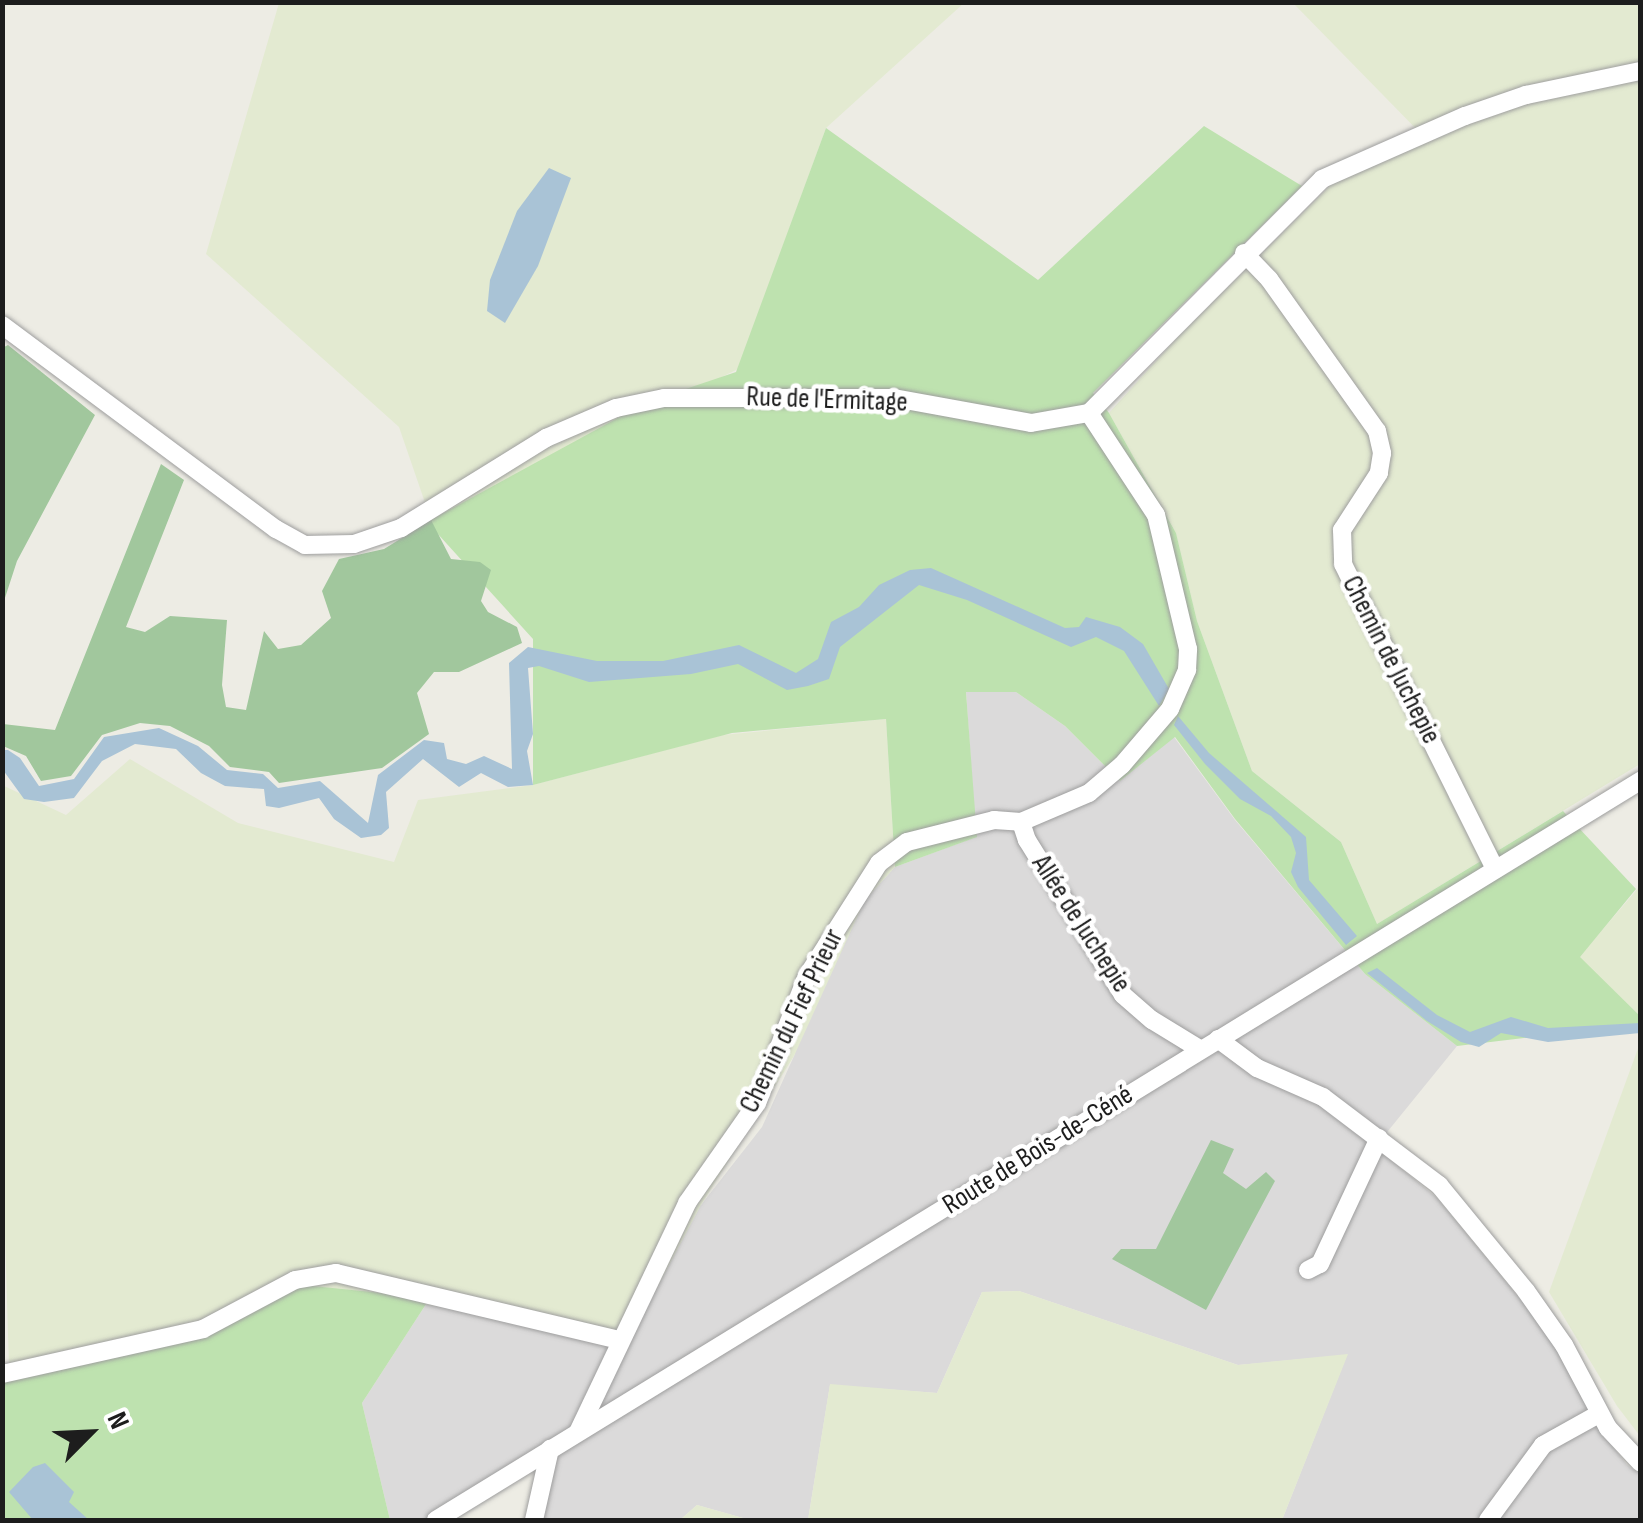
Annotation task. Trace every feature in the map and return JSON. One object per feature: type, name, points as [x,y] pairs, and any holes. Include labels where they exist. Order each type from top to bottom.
[{"type":"street","points":[[1088,413],[1244,252],[1322,180],[1465,116],[1526,95],[1640,71]]},
{"type":"street","name":"Chemin de Juchepie","points":[[1244,252],[1269,279],[1377,432],[1382,453],[1379,472],[1342,530],[1343,564],[1495,869]]},
{"type":"street","name":"Rue de l'Ermitage","points":[[2,325],[305,546],[354,544],[402,528],[546,438],[616,408],[664,398],[894,398],[1031,424],[1088,413]]},
{"type":"street","name":"Chemin du Fief Prieur","points":[[578,1432],[686,1203],[757,1103],[807,976],[880,863],[907,842],[994,820],[1022,822],[1089,792],[1122,764],[1170,709],[1187,670],[1188,650],[1156,515],[1088,413]]},
{"type":"street","name":"Route de Bois-de-Céné","points":[[436,1520],[1640,781]]},
{"type":"street","name":"Allée de Juchepie","points":[[1022,822],[1027,840],[1123,995],[1201,1050]]},
{"type":"street","points":[[1218,1039],[1257,1068],[1323,1097],[1439,1184],[1526,1291],[1564,1346],[1599,1414],[1640,1462]]},
{"type":"street","points":[[1308,1270],[1320,1264],[1379,1138]]},
{"type":"street","points":[[2,1374],[203,1329],[295,1280],[336,1273],[619,1340]]},
{"type":"street","points":[[1488,1520],[1543,1445],[1599,1414]]},
{"type":"street","points":[[534,1520],[550,1450]]},
{"type":"shaded area","points":[[966,691],[1016,692],[1065,726],[1120,781],[1174,737],[1235,820],[1365,974],[1457,1046],[1375,1147],[1437,1198],[1552,1338],[1598,1427],[1627,1465],[1640,1474],[1640,1520],[1282,1520],[1347,1355],[1238,1365],[1019,1291],[982,1292],[937,1393],[830,1385],[808,1520],[750,1520],[697,1505],[680,1520],[541,1520],[554,1455],[434,1520],[390,1520],[362,1403],[430,1298],[701,1205],[762,1127],[794,1056],[816,984],[865,900],[895,867],[976,837]]},
{"type":"green space","points":[[279,3],[964,3],[826,128],[738,369],[431,520],[399,427],[206,254]]},
{"type":"green space","points":[[1293,3],[1640,3],[1640,764],[1377,924],[1341,842],[1252,771],[1197,621],[1176,533],[1109,413],[1177,338],[1337,179],[1428,141]]},
{"type":"green space","points":[[1204,126],[1302,186],[1093,393],[1109,413],[1176,533],[1197,621],[1252,771],[1341,842],[1377,924],[1563,811],[1636,889],[1580,957],[1640,1016],[1640,1024],[1457,1046],[1365,974],[1235,819],[1175,737],[1120,781],[1065,726],[1016,692],[966,692],[977,837],[895,867],[886,719],[732,733],[533,785],[533,639],[427,522],[647,402],[736,372],[826,128],[1038,280]]},
{"type":"green space","points":[[8,345],[95,415],[17,561],[3,604],[2,348]]},
{"type":"green space","points":[[161,464],[184,480],[126,627],[145,632],[170,616],[227,620],[222,685],[226,707],[246,710],[264,631],[278,649],[301,645],[331,618],[322,591],[339,559],[384,549],[431,520],[451,559],[480,562],[491,570],[481,601],[488,612],[517,627],[522,643],[459,672],[434,672],[417,693],[429,734],[382,768],[279,783],[269,772],[230,767],[209,746],[170,726],[140,723],[102,735],[71,776],[41,781],[26,756],[3,746],[3,724],[55,730]]},
{"type":"green space","points":[[886,719],[895,867],[865,900],[794,1056],[701,1205],[631,1337],[303,1285],[168,1344],[9,1367],[2,1135],[2,785],[66,815],[130,759],[238,823],[394,862],[418,800],[533,785],[722,735]]},
{"type":"green space","points":[[1640,886],[1640,1016],[1579,957]]},
{"type":"green space","points":[[1640,1043],[1640,1436],[1617,1406],[1549,1292]]},
{"type":"green space","points":[[1211,1140],[1234,1149],[1223,1173],[1246,1189],[1266,1172],[1275,1181],[1206,1310],[1112,1259],[1121,1249],[1156,1249]]},
{"type":"green space","points":[[303,1285],[430,1298],[362,1403],[390,1520],[3,1520],[2,1368],[168,1344]]},
{"type":"green space","points":[[1019,1291],[1238,1365],[1348,1354],[1282,1520],[808,1520],[830,1384],[937,1393],[982,1292]]},
{"type":"green space","points":[[697,1505],[750,1520],[680,1520]]},
{"type":"water","points":[[549,168],[571,178],[538,266],[505,323],[487,311],[490,280],[517,211]]},
{"type":"water","points":[[931,568],[1065,628],[1079,627],[1086,617],[1120,627],[1143,644],[1169,689],[1159,706],[1124,651],[1096,637],[1071,647],[967,600],[919,585],[840,647],[829,679],[808,686],[787,690],[738,664],[691,674],[589,682],[539,666],[528,668],[533,734],[527,751],[533,785],[508,787],[481,773],[459,787],[423,759],[386,792],[389,828],[381,835],[361,838],[334,819],[319,798],[279,808],[266,806],[264,789],[225,786],[201,773],[176,749],[135,744],[102,761],[74,798],[44,802],[24,799],[3,770],[2,750],[8,750],[20,758],[39,786],[74,779],[104,737],[159,728],[198,746],[227,770],[263,774],[278,788],[320,781],[368,823],[378,775],[424,740],[444,743],[447,759],[466,764],[484,756],[512,769],[509,663],[528,647],[597,661],[663,661],[739,645],[796,673],[818,659],[831,622],[859,607],[879,585],[910,570]]},
{"type":"water","points":[[1178,716],[1209,753],[1306,837],[1309,880],[1357,936],[1346,945],[1298,887],[1291,872],[1296,853],[1291,837],[1271,816],[1240,799],[1205,764],[1174,725]]},
{"type":"water","points":[[1377,968],[1437,1015],[1470,1032],[1511,1017],[1548,1028],[1640,1023],[1640,1033],[1548,1042],[1501,1033],[1479,1047],[1461,1042],[1427,1021],[1367,973]]},
{"type":"water","points":[[45,1463],[74,1492],[69,1502],[89,1520],[33,1520],[9,1492],[33,1467]]}]
